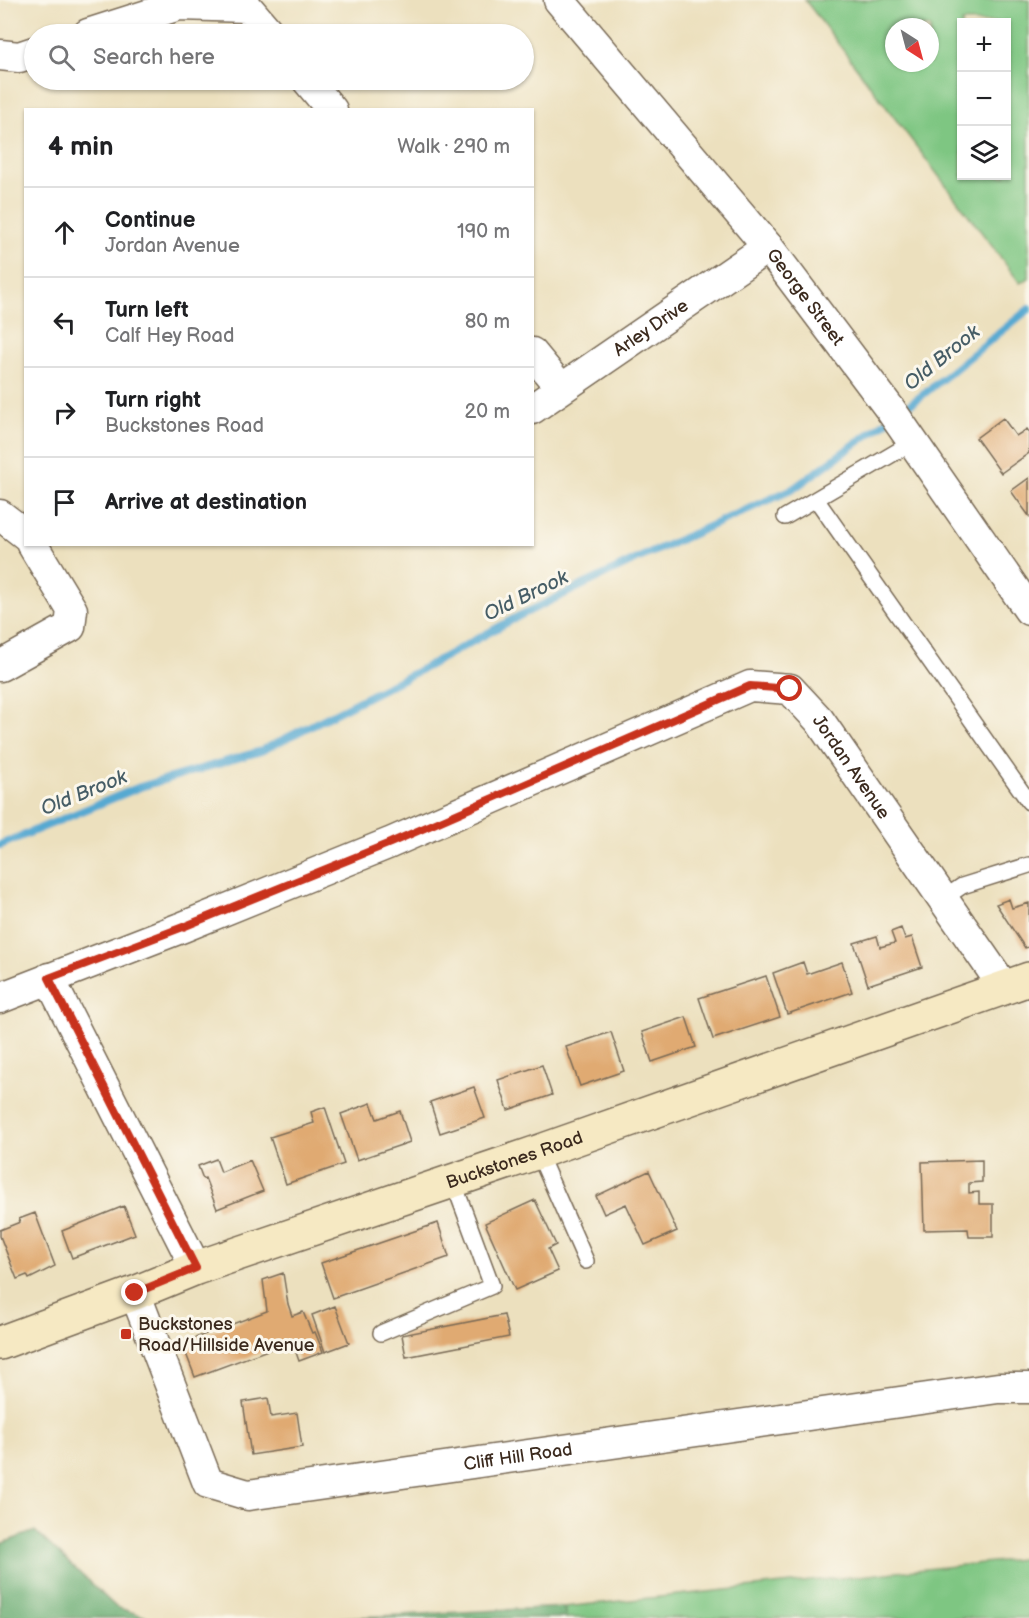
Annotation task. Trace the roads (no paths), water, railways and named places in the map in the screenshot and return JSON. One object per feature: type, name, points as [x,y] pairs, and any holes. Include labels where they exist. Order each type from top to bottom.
[{"type":"main road","name":"Buckstones Road","points":[[0,1343],[196,1268],[538,1152],[1016,983]]},
{"type":"street","name":"George Street","points":[[559,0],[768,247],[911,438],[1029,610]]},
{"type":"street","points":[[119,24],[179,5],[247,7],[261,24]]},
{"type":"street","points":[[0,55],[24,55]]},
{"type":"street","points":[[315,90],[330,108]]},
{"type":"street","name":"Arley Drive","points":[[534,408],[768,247]]},
{"type":"street","points":[[534,355],[561,388]]},
{"type":"street","points":[[0,515],[24,533]]},
{"type":"street","points":[[0,666],[70,627],[72,610],[33,546]]},
{"type":"street","name":"Jordan Avenue","points":[[0,998],[390,843],[750,686],[790,689],[819,720],[943,899],[1016,983]]},
{"type":"street","points":[[49,978],[196,1268]]},
{"type":"street","name":"Cliff Hill Road","points":[[135,1293],[208,1483],[248,1495],[998,1388],[1029,1389]]},
{"type":"lane","points":[[785,517],[911,438]]},
{"type":"lane","points":[[816,499],[1029,802]]},
{"type":"lane","points":[[943,899],[962,886],[1029,865]]},
{"type":"lane","points":[[538,1152],[586,1261]]},
{"type":"lane","points":[[381,1333],[492,1286],[453,1181]]},
{"type":"waterway","name":"Old Brook","points":[[0,845],[140,787],[261,751],[426,667],[519,616],[639,558],[793,489],[920,397],[1029,309]]},
{"type":"place","name":"Buckstones Road/Hillside Avenue","points":[[126,1334]]}]
